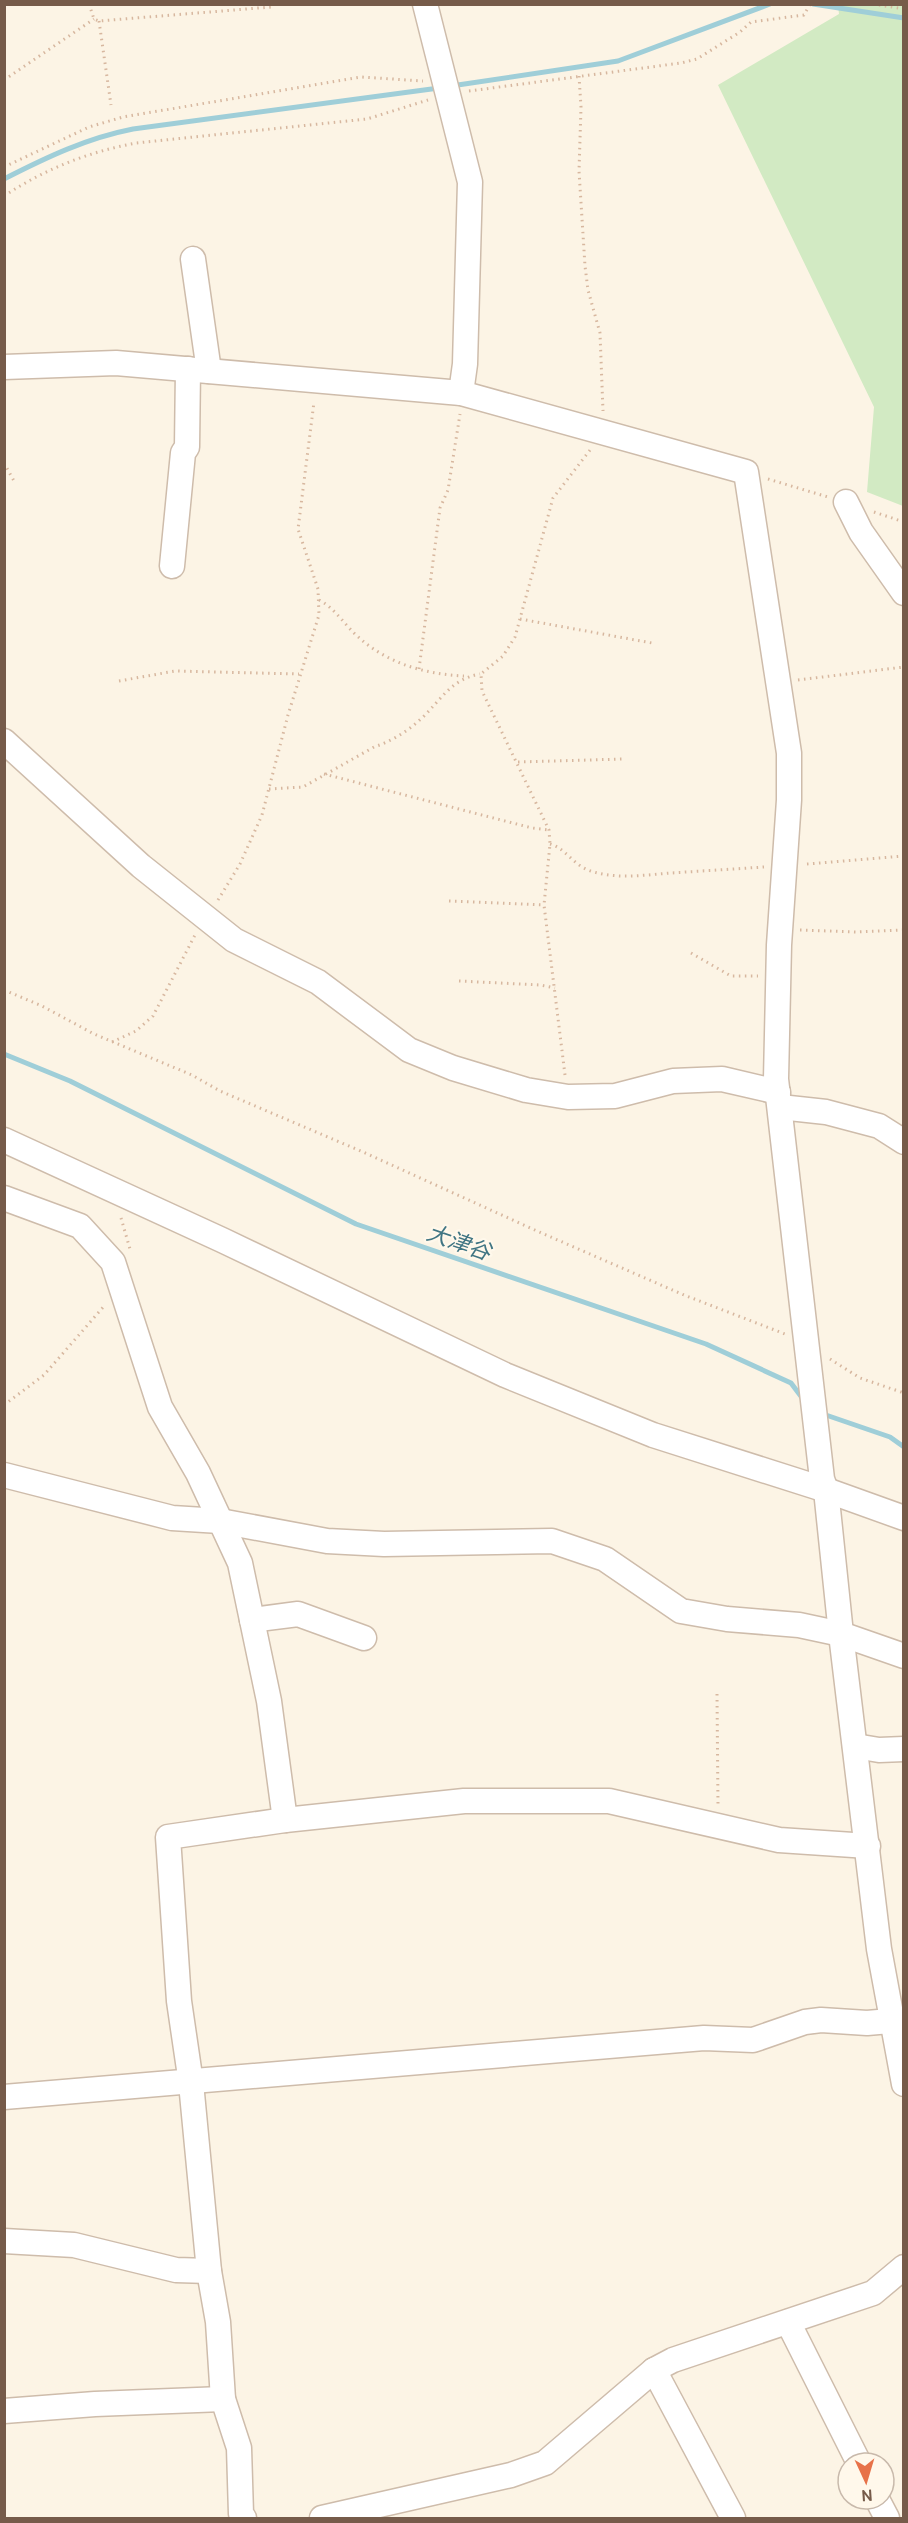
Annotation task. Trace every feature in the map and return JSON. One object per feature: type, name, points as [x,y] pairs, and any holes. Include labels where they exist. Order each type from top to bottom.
[{"type":"street","points":[[425,4],[470,182],[465,364],[461,393]]},
{"type":"street","points":[[172,566],[183,453],[187,447],[198,370],[193,259]]},
{"type":"street","points":[[4,367],[116,363],[461,393],[746,472],[789,753],[789,800],[778,975],[776,1079],[879,1949],[903,2084]]},
{"type":"street","points":[[846,502],[861,532],[903,593]]},
{"type":"street","points":[[4,741],[141,866],[234,940],[318,982],[409,1050],[453,1068],[526,1090],[568,1097],[615,1096],[673,1081],[722,1079],[779,1099],[879,1126],[903,1142]]},
{"type":"street","points":[[4,1140],[222,1240],[505,1375],[653,1435],[824,1485],[903,1518]]},
{"type":"street","points":[[4,1197],[80,1226],[113,1262],[160,1407],[198,1473],[240,1563],[269,1701],[285,1820]]},
{"type":"street","points":[[4,1475],[172,1518],[220,1521],[327,1541],[384,1544],[552,1541],[605,1559],[681,1611],[727,1620],[799,1625],[841,1634],[903,1656]]},
{"type":"street","points":[[252,1620],[298,1614],[364,1638]]},
{"type":"street","points":[[855,1746],[879,1750],[903,1749]]},
{"type":"street","points":[[244,2518],[241,2514],[239,2448],[223,2399],[218,2322],[209,2271],[190,2083],[179,2001],[168,1838],[285,1820],[464,1802],[609,1801],[779,1840],[868,1846]]},
{"type":"street","points":[[4,2097],[704,2038],[753,2040],[805,2022],[821,2020],[867,2023],[890,2021]]},
{"type":"street","points":[[4,2241],[74,2245],[176,2270],[209,2271]]},
{"type":"street","points":[[322,2518],[511,2475],[545,2463],[654,2370],[673,2360],[873,2293],[903,2267]]},
{"type":"street","points":[[788,2322],[853,2451]]},
{"type":"street","points":[[654,2370],[733,2518]]},
{"type":"street","points":[[4,2411],[95,2404],[223,2399]]},
{"type":"path","points":[[89,4],[93,19]]},
{"type":"path","points":[[4,167],[79,131],[123,117],[361,76],[410,81],[461,92],[697,59],[740,32],[751,22],[804,15],[810,4]]},
{"type":"path","points":[[873,4],[903,9]]},
{"type":"path","points":[[93,19],[99,21],[271,7]]},
{"type":"path","points":[[4,80],[93,19]]},
{"type":"path","points":[[99,21],[111,105]]},
{"type":"path","points":[[319,600],[372,650],[406,666],[419,669],[466,676],[481,674],[503,656],[515,637],[553,498],[601,433],[603,426],[600,333],[588,290],[579,171],[581,107],[579,76]]},
{"type":"path","points":[[4,196],[31,179],[101,150],[136,143],[367,119],[398,110],[445,87]]},
{"type":"path","points":[[112,1042],[136,1030],[153,1016],[206,916],[240,864],[253,839],[269,789],[300,674],[319,615],[318,589],[298,529],[317,382]]},
{"type":"path","points":[[419,669],[440,508],[448,490],[461,393]]},
{"type":"path","points":[[4,463],[14,481]]},
{"type":"path","points":[[520,619],[652,643]]},
{"type":"path","points":[[778,682],[903,667]]},
{"type":"path","points":[[119,681],[176,671],[300,674]]},
{"type":"path","points":[[481,674],[482,691],[549,830],[550,844],[544,905],[568,1097]]},
{"type":"path","points":[[269,789],[303,787],[401,734],[423,717],[446,691],[466,676]]},
{"type":"path","points":[[518,762],[624,759]]},
{"type":"path","points":[[324,774],[532,828],[549,830]]},
{"type":"path","points":[[550,844],[557,846],[576,864],[588,870],[631,876],[903,856]]},
{"type":"path","points":[[448,901],[544,905]]},
{"type":"path","points":[[780,928],[856,932],[903,930]]},
{"type":"path","points":[[691,953],[731,976],[778,975]]},
{"type":"path","points":[[459,981],[540,985],[555,988]]},
{"type":"path","points":[[4,990],[42,1006],[94,1034],[192,1075],[220,1091],[363,1152],[537,1231],[684,1295],[808,1344],[852,1374],[903,1393]]},
{"type":"path","points":[[120,1216],[131,1252]]},
{"type":"path","points":[[4,1405],[44,1375],[115,1295],[120,1285]]},
{"type":"path","points":[[717,1694],[718,1826]]},
{"type":"green space","points":[[838,5],[903,5],[903,506],[867,492],[874,407],[718,85],[839,14]]},
{"type":"waterway","points":[[451,86],[618,61],[770,4]]},
{"type":"waterway","points":[[813,4],[904,18]]},
{"type":"waterway","points":[[4,179],[67,149],[133,129],[439,88]]},
{"type":"waterway","name":"大津谷","points":[[4,1054],[70,1081],[356,1224],[706,1344],[791,1383],[803,1399]]},
{"type":"waterway","name":"大津谷","points":[[823,1414],[890,1437],[904,1447]]}]
